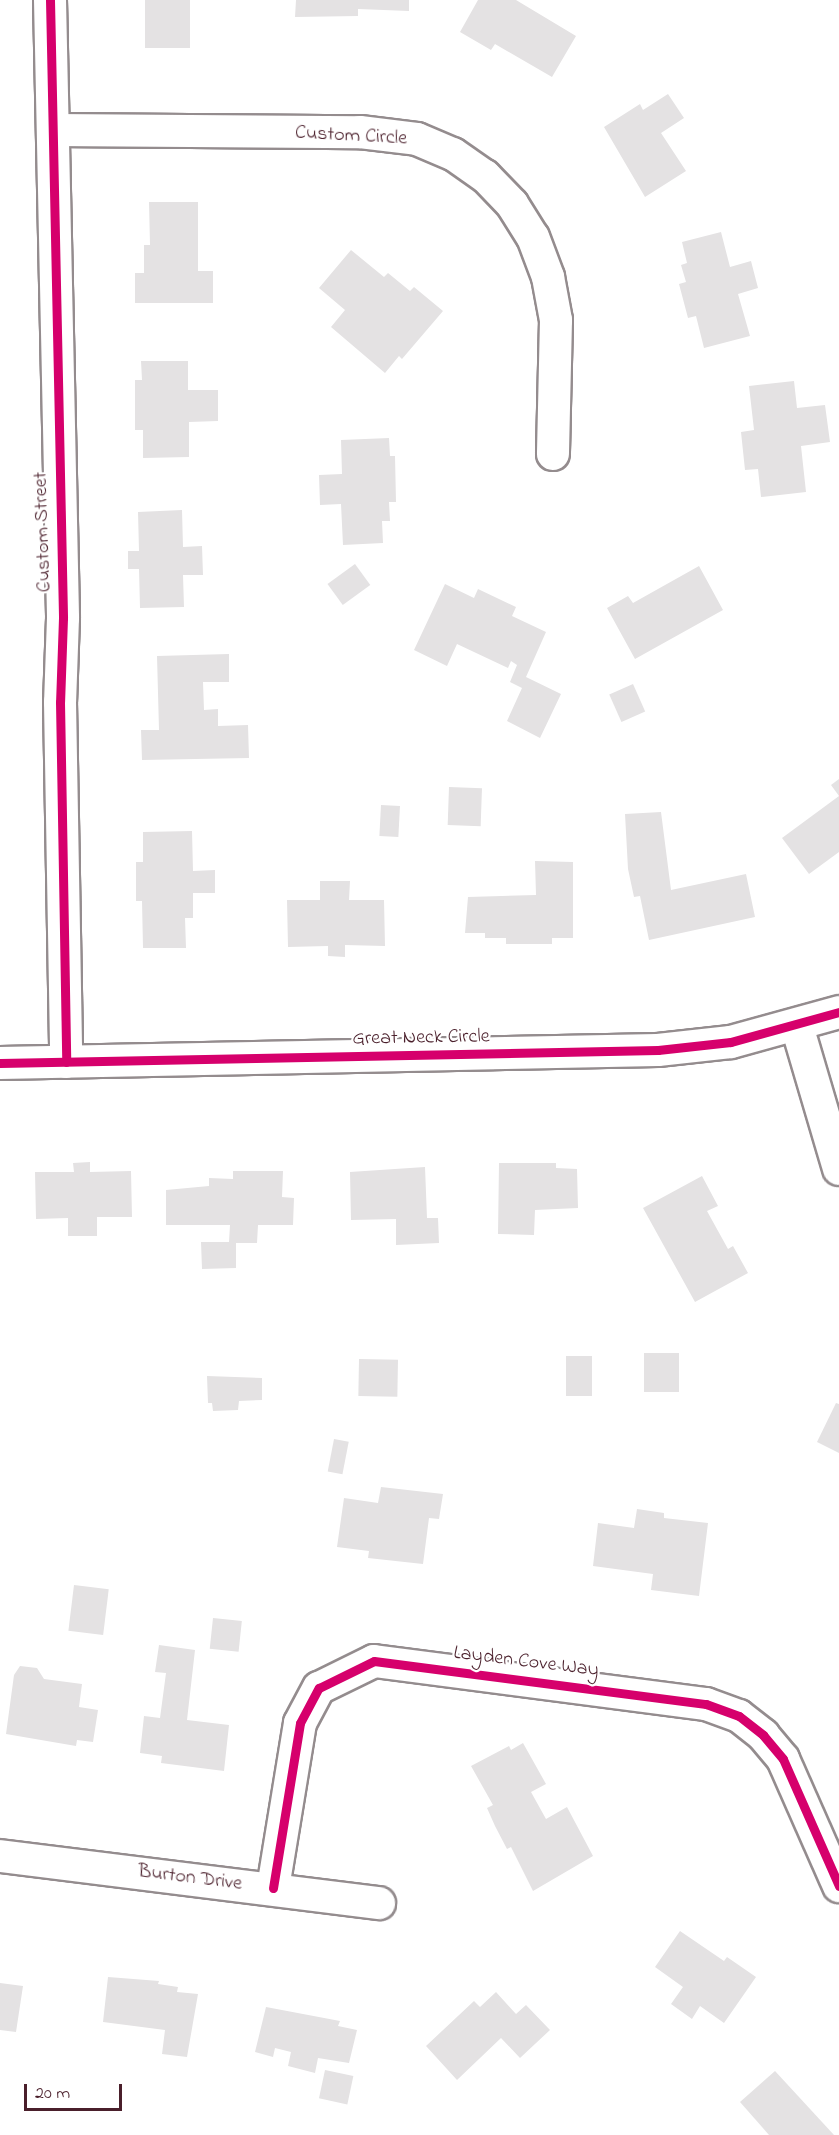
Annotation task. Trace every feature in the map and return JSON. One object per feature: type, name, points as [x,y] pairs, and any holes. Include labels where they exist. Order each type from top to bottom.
[{"type":"street","name":"Custom Street","points":[[50,0],[63,618],[60,702],[66,1062]]},
{"type":"street","name":"Custom Circle","points":[[53,129],[360,132],[417,139],[453,154],[485,176],[512,204],[533,237],[548,277],[556,321],[553,454]]},
{"type":"street","name":"Great Neck Circle","points":[[0,1063],[658,1050],[731,1042],[797,1026],[839,1012]]},
{"type":"street","points":[[797,1026],[839,1169]]},
{"type":"street","name":"Layden Cove Way","points":[[273,1888],[300,1723],[319,1688],[374,1661],[706,1704],[739,1716],[763,1735],[783,1759],[839,1886]]},
{"type":"street","name":"Burton Drive","points":[[0,1856],[273,1888],[379,1903]]},
{"type":"building","points":[[145,0],[190,0],[190,48],[145,48]]},
{"type":"building","points":[[296,0],[409,0],[409,11],[358,9],[358,16],[295,17]]},
{"type":"building","points":[[478,0],[516,0],[576,36],[552,77],[495,44],[491,50],[460,32]]},
{"type":"building","points":[[668,94],[684,118],[661,133],[686,171],[645,197],[604,127],[640,104],[643,110]]},
{"type":"building","points":[[149,202],[198,202],[198,271],[213,271],[213,303],[135,303],[135,273],[144,273],[144,245],[150,245]]},
{"type":"building","points":[[721,232],[730,267],[751,261],[758,288],[738,294],[750,336],[704,348],[696,316],[688,318],[679,284],[686,282],[681,265],[687,263],[682,242]]},
{"type":"building","points":[[351,250],[384,277],[388,273],[410,291],[414,287],[443,311],[402,359],[399,356],[385,373],[331,327],[345,310],[319,288]]},
{"type":"building","points":[[141,361],[188,361],[188,390],[218,390],[218,421],[189,422],[189,457],[143,458],[143,430],[135,430],[135,380],[142,380]]},
{"type":"building","points":[[794,381],[797,408],[825,405],[830,442],[801,446],[806,492],[761,497],[758,469],[745,470],[741,432],[754,430],[749,386]]},
{"type":"building","points":[[389,438],[390,456],[395,456],[396,502],[389,502],[390,521],[382,521],[383,543],[343,545],[341,504],[320,505],[319,475],[342,474],[341,440]]},
{"type":"building","points":[[182,510],[183,547],[202,546],[203,575],[183,575],[184,607],[140,608],[139,569],[128,569],[128,551],[139,551],[138,512]]},
{"type":"building","points":[[355,564],[370,585],[343,605],[327,584]]},
{"type":"building","points":[[699,566],[723,610],[635,659],[607,608],[628,596],[633,603]]},
{"type":"building","points":[[445,584],[474,598],[478,589],[516,607],[512,616],[546,632],[526,677],[561,694],[540,738],[507,721],[522,688],[510,682],[517,665],[511,661],[508,668],[457,644],[447,666],[414,650]]},
{"type":"building","points":[[229,654],[229,682],[203,682],[204,710],[218,709],[218,726],[248,725],[249,758],[142,760],[141,730],[159,730],[157,656]]},
{"type":"building","points":[[633,684],[645,711],[621,722],[609,695]]},
{"type":"building","points":[[839,779],[839,796],[831,785]]},
{"type":"building","points":[[449,787],[482,788],[481,826],[448,825]]},
{"type":"building","points":[[839,796],[839,852],[809,874],[782,838]]},
{"type":"building","points":[[381,805],[400,806],[398,837],[379,836]]},
{"type":"building","points":[[661,812],[671,890],[746,874],[755,917],[649,940],[640,896],[634,897],[628,869],[625,814]]},
{"type":"building","points":[[192,831],[193,871],[215,870],[215,893],[193,893],[193,918],[185,918],[186,948],[143,948],[142,901],[136,901],[136,862],[143,862],[143,832]]},
{"type":"building","points":[[535,861],[573,862],[573,938],[552,938],[552,944],[506,944],[506,938],[485,938],[485,933],[465,933],[468,897],[536,895]]},
{"type":"building","points":[[320,881],[350,881],[349,900],[384,900],[385,946],[345,945],[345,957],[328,956],[328,946],[288,947],[287,900],[320,900]]},
{"type":"building","points":[[90,1162],[90,1172],[131,1171],[132,1217],[97,1217],[97,1236],[68,1236],[68,1218],[36,1219],[35,1172],[74,1172],[73,1163]]},
{"type":"building","points":[[499,1163],[556,1163],[556,1168],[577,1169],[578,1208],[535,1210],[534,1235],[498,1234]]},
{"type":"building","points":[[425,1167],[427,1218],[438,1218],[439,1243],[396,1245],[396,1219],[351,1220],[350,1172]]},
{"type":"building","points":[[233,1171],[283,1171],[282,1197],[294,1198],[293,1225],[258,1225],[257,1243],[236,1243],[236,1268],[202,1269],[201,1242],[229,1242],[230,1225],[166,1225],[166,1190],[209,1186],[209,1178],[233,1179]]},
{"type":"building","points":[[702,1176],[718,1206],[707,1211],[728,1249],[733,1246],[748,1273],[695,1302],[643,1208]]},
{"type":"building","points":[[644,1353],[679,1353],[679,1392],[644,1392]]},
{"type":"building","points":[[566,1356],[592,1356],[592,1396],[566,1396]]},
{"type":"building","points":[[359,1359],[398,1360],[397,1397],[358,1396]]},
{"type":"building","points":[[207,1376],[262,1378],[262,1400],[239,1401],[238,1410],[213,1411],[212,1403],[208,1403]]},
{"type":"building","points":[[836,1403],[839,1404],[839,1453],[817,1442]]},
{"type":"building","points":[[334,1439],[349,1442],[342,1474],[328,1471]]},
{"type":"building","points":[[381,1487],[443,1494],[439,1519],[429,1518],[423,1564],[368,1558],[369,1551],[337,1547],[344,1498],[378,1503]]},
{"type":"building","points":[[637,1509],[664,1513],[664,1518],[708,1523],[699,1596],[651,1590],[653,1574],[593,1566],[598,1523],[634,1528]]},
{"type":"building","points":[[74,1585],[109,1589],[103,1635],[68,1631]]},
{"type":"building","points":[[213,1618],[242,1621],[239,1652],[210,1649]]},
{"type":"building","points":[[159,1645],[195,1650],[187,1720],[229,1725],[224,1771],[161,1763],[162,1756],[140,1753],[144,1716],[160,1718],[166,1673],[155,1672]]},
{"type":"building","points":[[20,1666],[37,1668],[44,1679],[82,1684],[79,1707],[98,1710],[93,1742],[77,1740],[76,1746],[6,1734],[14,1675]]},
{"type":"building","points":[[523,1743],[546,1784],[531,1792],[546,1819],[567,1807],[593,1856],[533,1891],[511,1847],[507,1849],[495,1826],[487,1808],[493,1805],[471,1766],[509,1746],[511,1750]]},
{"type":"building","points":[[680,1931],[724,1961],[727,1957],[756,1977],[724,2023],[700,2006],[692,2019],[671,2004],[683,1987],[655,1967]]},
{"type":"building","points":[[108,1977],[159,1981],[158,1984],[178,1987],[177,1992],[198,1994],[187,2057],[162,2054],[165,2030],[103,2022]]},
{"type":"building","points":[[0,1983],[23,1986],[16,2032],[0,2030]]},
{"type":"building","points":[[496,1992],[516,2014],[526,2005],[550,2030],[520,2058],[501,2038],[457,2080],[426,2046],[474,2001],[480,2007]]},
{"type":"building","points":[[266,2007],[340,2021],[338,2026],[357,2030],[349,2063],[318,2058],[315,2073],[288,2066],[291,2052],[275,2048],[273,2057],[255,2052]]},
{"type":"building","points":[[325,2070],[353,2076],[347,2104],[319,2098]]},
{"type":"building","points":[[775,2071],[834,2135],[769,2135],[740,2102]]},
{"type":"cycle path","points":[[50,0],[63,618],[60,702],[66,1062]]},
{"type":"cycle path","points":[[0,1063],[658,1050],[731,1042],[839,1012]]},
{"type":"cycle path","points":[[273,1888],[300,1723],[319,1688],[374,1661],[706,1704],[739,1716],[763,1735],[783,1759],[839,1886]]}]
